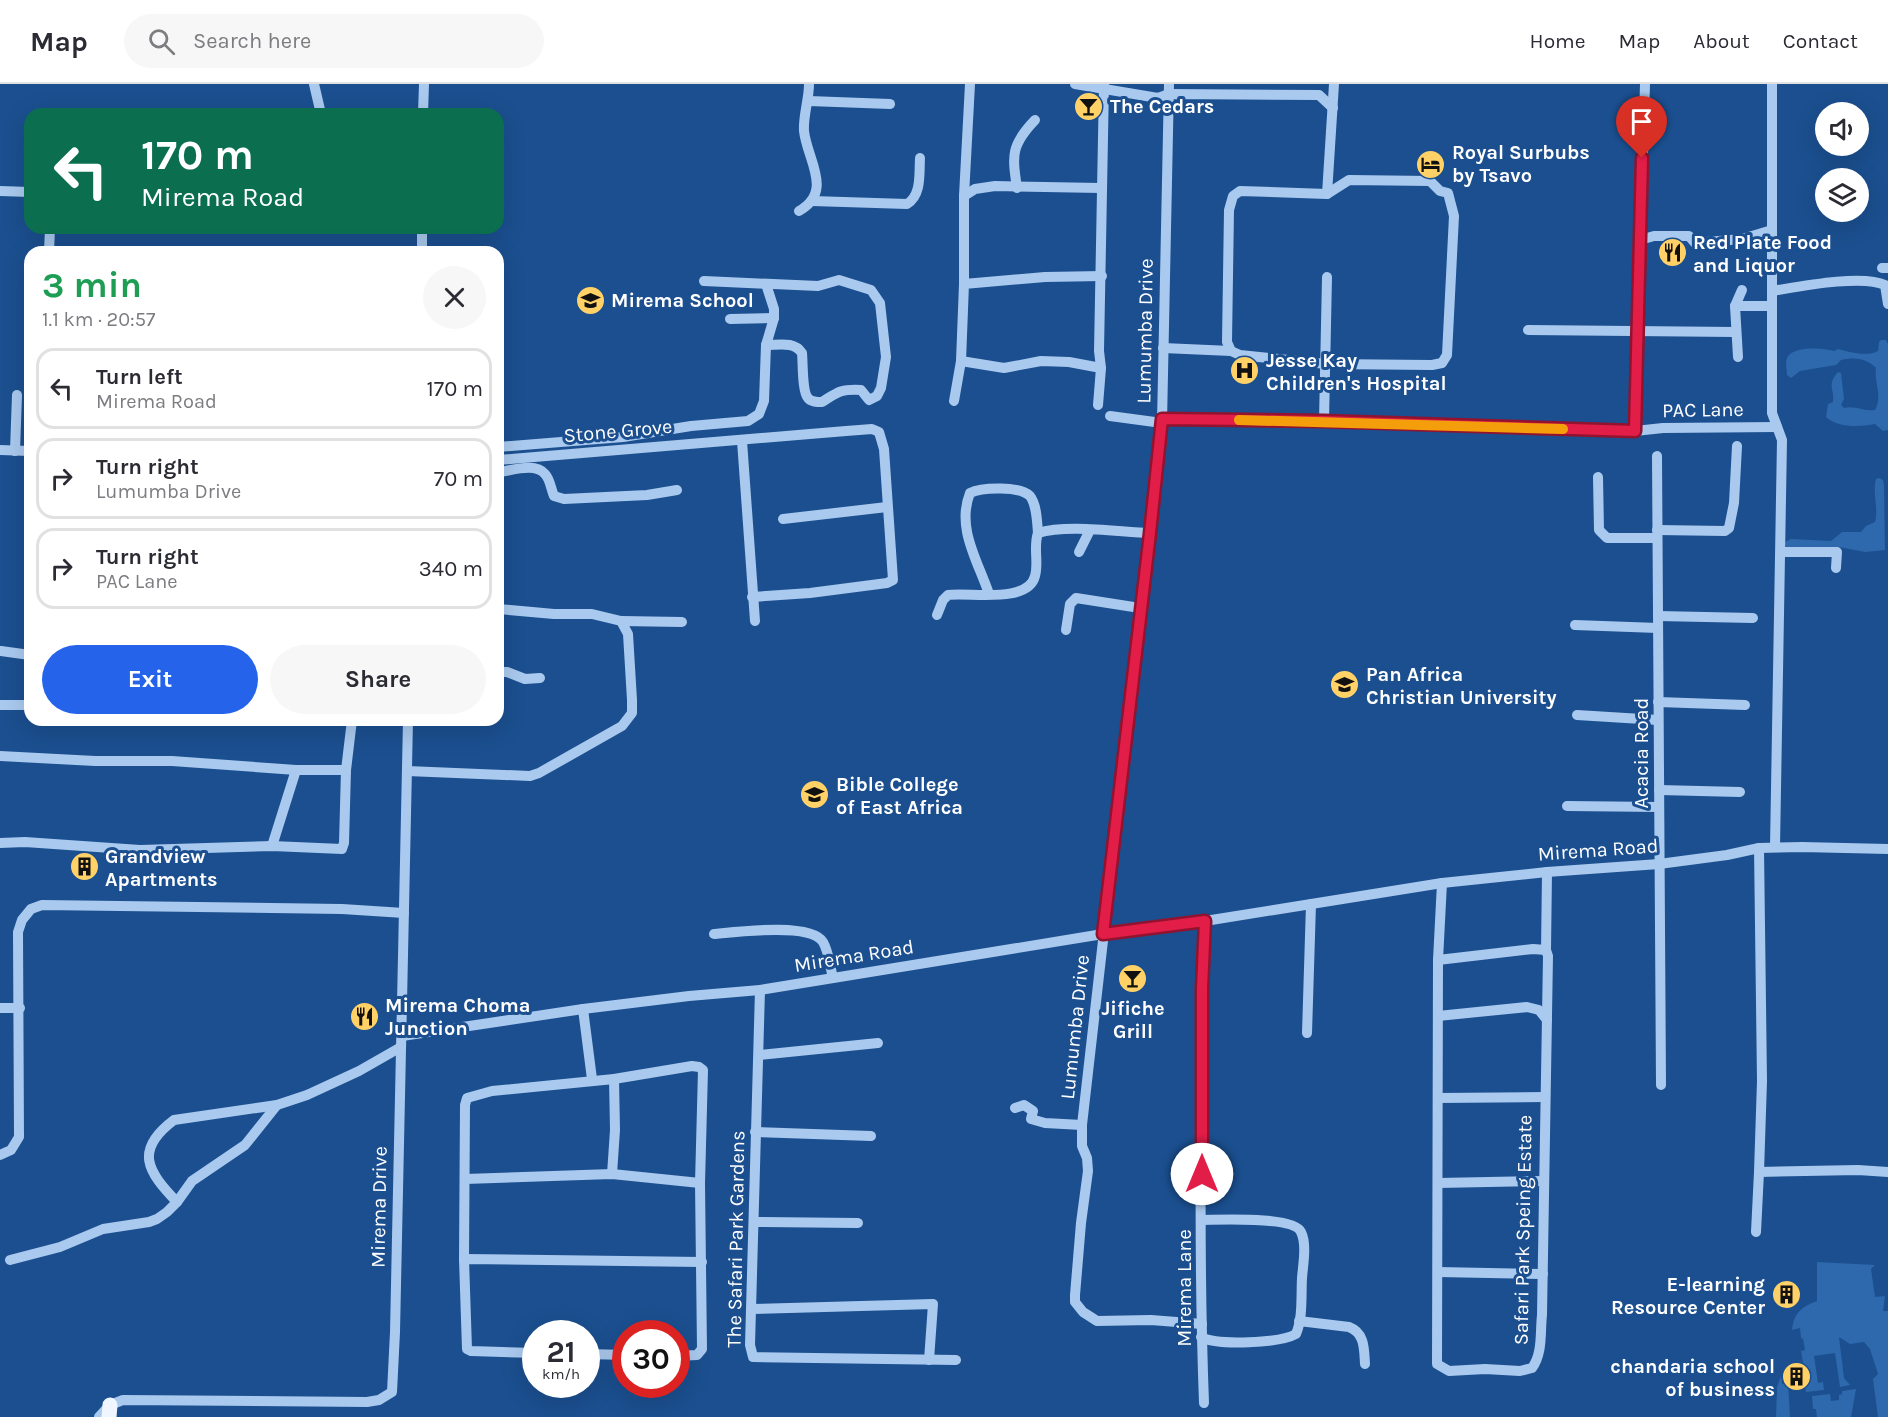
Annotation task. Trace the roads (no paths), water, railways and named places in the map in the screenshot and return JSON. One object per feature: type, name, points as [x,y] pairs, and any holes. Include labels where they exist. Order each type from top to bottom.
[{"type":"street","points":[[314,84],[320,108]]},
{"type":"street","points":[[423,108],[424,84]]},
{"type":"street","points":[[809,84],[804,130],[809,155],[817,174],[812,201]]},
{"type":"street","points":[[954,401],[962,361],[964,196],[970,84]]},
{"type":"street","points":[[1075,84],[1104,87],[1158,98],[1169,89],[1319,89],[1333,108]]},
{"type":"street","points":[[1327,194],[1334,84]]},
{"type":"street","points":[[1635,431],[1644,84]]},
{"type":"street","points":[[1772,84],[1772,413],[1782,440],[1775,847]]},
{"type":"street","points":[[1098,405],[1101,368],[1099,351],[1104,87]]},
{"type":"street","name":"Lumumba Drive","points":[[1169,89],[1162,421],[1082,1125],[1082,1146],[1087,1158],[1088,1171],[1076,1269],[1075,1302],[1083,1312],[1097,1321],[1151,1320],[1202,1323]]},
{"type":"street","points":[[808,101],[890,104]]},
{"type":"street","points":[[1017,188],[1014,170],[1015,149],[1023,133],[1035,120]]},
{"type":"street","points":[[799,211],[812,201],[908,204],[918,193],[920,158]]},
{"type":"street","points":[[1162,348],[1231,351],[1240,355],[1326,364],[1432,365],[1442,363],[1447,355],[1454,216],[1449,189],[1440,191],[1430,181],[1349,180],[1327,194],[1240,191],[1233,196],[1229,210],[1227,342],[1231,351]]},
{"type":"street","points":[[964,196],[975,189],[1008,186],[1017,188],[1101,188]]},
{"type":"street","points":[[0,191],[24,192]]},
{"type":"street","points":[[1640,240],[1654,236],[1689,236],[1695,243],[1742,239],[1772,230]]},
{"type":"street","points":[[964,284],[1045,277],[1101,276]]},
{"type":"street","points":[[1324,421],[1327,277]]},
{"type":"street","points":[[704,281],[818,286],[839,280],[871,290],[880,303],[885,340],[886,357],[882,388],[877,396],[869,400],[861,390],[847,389],[836,391],[822,402],[811,401],[805,389],[800,349],[789,345],[766,345]]},
{"type":"street","points":[[1772,291],[1837,281],[1875,282],[1885,285],[1888,304]]},
{"type":"street","points":[[504,447],[623,437],[691,426],[748,421],[759,414],[762,408],[766,345],[774,318],[774,309],[766,284]]},
{"type":"street","points":[[1738,357],[1735,306],[1742,290]]},
{"type":"street","points":[[1735,306],[1772,306]]},
{"type":"street","points":[[730,319],[774,318]]},
{"type":"street","points":[[1528,330],[1735,332]]},
{"type":"street","points":[[962,361],[1004,368],[1041,361],[1070,362],[1101,368]]},
{"type":"street","points":[[15,450],[17,395]]},
{"type":"street","name":"PAC Lane","points":[[1110,416],[1162,421],[1324,421],[1635,431],[1663,428],[1777,427]]},
{"type":"street","name":"Stone Grove","points":[[504,459],[742,441],[774,436],[876,430],[879,432],[884,449],[893,580],[887,583],[810,593],[752,597]]},
{"type":"street","points":[[742,441],[755,621]]},
{"type":"street","points":[[1598,477],[1599,530],[1607,538],[1725,531],[1729,528],[1734,503],[1737,446]]},
{"type":"street","points":[[0,450],[24,451]]},
{"type":"street","name":"Acacia Road","points":[[1657,456],[1661,1084]]},
{"type":"street","points":[[504,471],[535,468],[544,472],[554,496],[564,498],[647,495],[677,490]]},
{"type":"street","points":[[938,615],[943,600],[948,595],[1014,594],[1031,584],[1036,573],[1038,533],[1034,506],[1031,498],[1026,494],[1004,488],[977,490],[970,493],[965,512],[967,536],[989,594]]},
{"type":"street","points":[[783,519],[887,507]]},
{"type":"street","points":[[1038,533],[1046,530],[1090,530],[1150,533]]},
{"type":"street","points":[[1078,552],[1090,530]]},
{"type":"street","points":[[1781,552],[1834,551],[1839,554],[1836,568]]},
{"type":"street","points":[[1066,630],[1070,604],[1076,598],[1140,608]]},
{"type":"street","points":[[504,610],[554,614],[592,614],[621,621],[682,622]]},
{"type":"street","points":[[1658,616],[1753,618]]},
{"type":"street","points":[[407,771],[530,776],[622,726],[632,713],[632,700],[628,634],[621,621]]},
{"type":"street","points":[[1575,625],[1658,628]]},
{"type":"street","points":[[1,651],[24,654]]},
{"type":"street","points":[[504,672],[525,679],[540,678]]},
{"type":"street","points":[[1658,702],[1745,705]]},
{"type":"street","points":[[0,705],[24,705]]},
{"type":"street","points":[[1577,715],[1658,720]]},
{"type":"street","points":[[0,843],[25,842],[140,850],[272,846],[342,849],[346,770],[351,726]]},
{"type":"street","name":"Mirema Drive","points":[[99,1417],[123,1400],[367,1402],[379,1400],[392,1392],[408,726]]},
{"type":"street","points":[[0,756],[95,761],[195,762],[296,770],[346,770]]},
{"type":"street","points":[[272,846],[296,770]]},
{"type":"street","points":[[1659,790],[1740,792]]},
{"type":"street","points":[[1567,806],[1659,807]]},
{"type":"street","points":[[1756,1233],[1762,1081],[1759,848]]},
{"type":"street","name":"Mirema Road","points":[[177,1202],[152,1173],[148,1163],[150,1148],[162,1128],[174,1120],[277,1105],[307,1095],[338,1081],[402,1042],[583,1009],[759,990],[1103,934],[1205,921],[1442,883],[1659,864],[1727,855],[1759,848],[1888,849]]},
{"type":"street","name":"Safari Park Speing Estate","points":[[1442,883],[1438,960],[1437,1364],[1449,1371],[1485,1369],[1520,1371],[1532,1368],[1538,1356],[1543,1274],[1548,956],[1546,950],[1547,872]]},
{"type":"street","points":[[1307,1033],[1311,904]]},
{"type":"street","points":[[0,1155],[11,1150],[19,1137],[18,932],[22,920],[31,909],[42,905],[342,909],[404,913]]},
{"type":"street","name":"Mirema Lane","points":[[1204,1403],[1202,999],[1205,921]]},
{"type":"street","points":[[714,934],[772,929],[818,936],[823,942],[833,978]]},
{"type":"street","points":[[1438,960],[1533,949],[1546,950]]},
{"type":"street","name":"The Safari Park Gardens","points":[[759,990],[750,1346],[753,1358],[956,1360]]},
{"type":"street","points":[[1438,1016],[1527,1007],[1539,1010],[1547,1020]]},
{"type":"street","points":[[0,1008],[20,1008]]},
{"type":"street","points":[[583,1009],[592,1080]]},
{"type":"street","points":[[759,1055],[878,1043]]},
{"type":"street","name":"The Safari Park Gardens","points":[[522,1353],[467,1349],[464,1258],[465,1105],[467,1098],[492,1091],[614,1079],[692,1066],[703,1070],[700,1183],[702,1349],[697,1355],[690,1355]]},
{"type":"street","points":[[612,1174],[615,1130],[614,1079]]},
{"type":"street","points":[[1438,1098],[1544,1097]]},
{"type":"street","points":[[10,1260],[60,1247],[103,1229],[149,1222],[167,1212],[192,1182],[245,1145],[277,1105]]},
{"type":"street","points":[[1015,1108],[1024,1105],[1033,1111],[1031,1119],[1045,1123],[1082,1125]]},
{"type":"street","points":[[755,1132],[871,1136]]},
{"type":"street","points":[[1759,1172],[1888,1172]]},
{"type":"street","name":"The Safari Park Gardens","points":[[465,1179],[612,1174],[700,1183]]},
{"type":"street","points":[[1438,1183],[1543,1181]]},
{"type":"street","points":[[1202,1220],[1288,1223],[1299,1227],[1303,1236],[1299,1321],[1296,1334],[1287,1338],[1227,1343],[1202,1337]]},
{"type":"street","points":[[754,1222],[858,1223]]},
{"type":"street","name":"The Safari Park Gardens","points":[[464,1258],[702,1262]]},
{"type":"street","points":[[1438,1272],[1543,1274]]},
{"type":"street","points":[[751,1309],[933,1304],[929,1360]]},
{"type":"street","points":[[1299,1321],[1349,1327],[1356,1330],[1363,1341],[1365,1364]]},
{"type":"place","name":"The Cedars","points":[[1089,106]]},
{"type":"place","name":"Royal Surbubs by Tsavo","points":[[1431,164]]},
{"type":"place","name":"Red Plate Food and Liquor","points":[[1672,253]]},
{"type":"place","name":"Mirema School","points":[[590,300]]},
{"type":"place","name":"Jesse Kay Children's Hospital","points":[[1245,371]]},
{"type":"place","name":"Pan Africa Christian University","points":[[1345,685]]},
{"type":"place","name":"Bible College of East Africa","points":[[815,795]]},
{"type":"place","name":"Grandview Apartments","points":[[84,867]]},
{"type":"place","name":"Jifiche Grill","points":[[1133,978]]},
{"type":"place","name":"Mirema Choma Junction","points":[[364,1016]]},
{"type":"place","name":"E-learning Resource Center","points":[[1786,1295]]},
{"type":"place","name":"chandaria school of business","points":[[1796,1377]]}]
